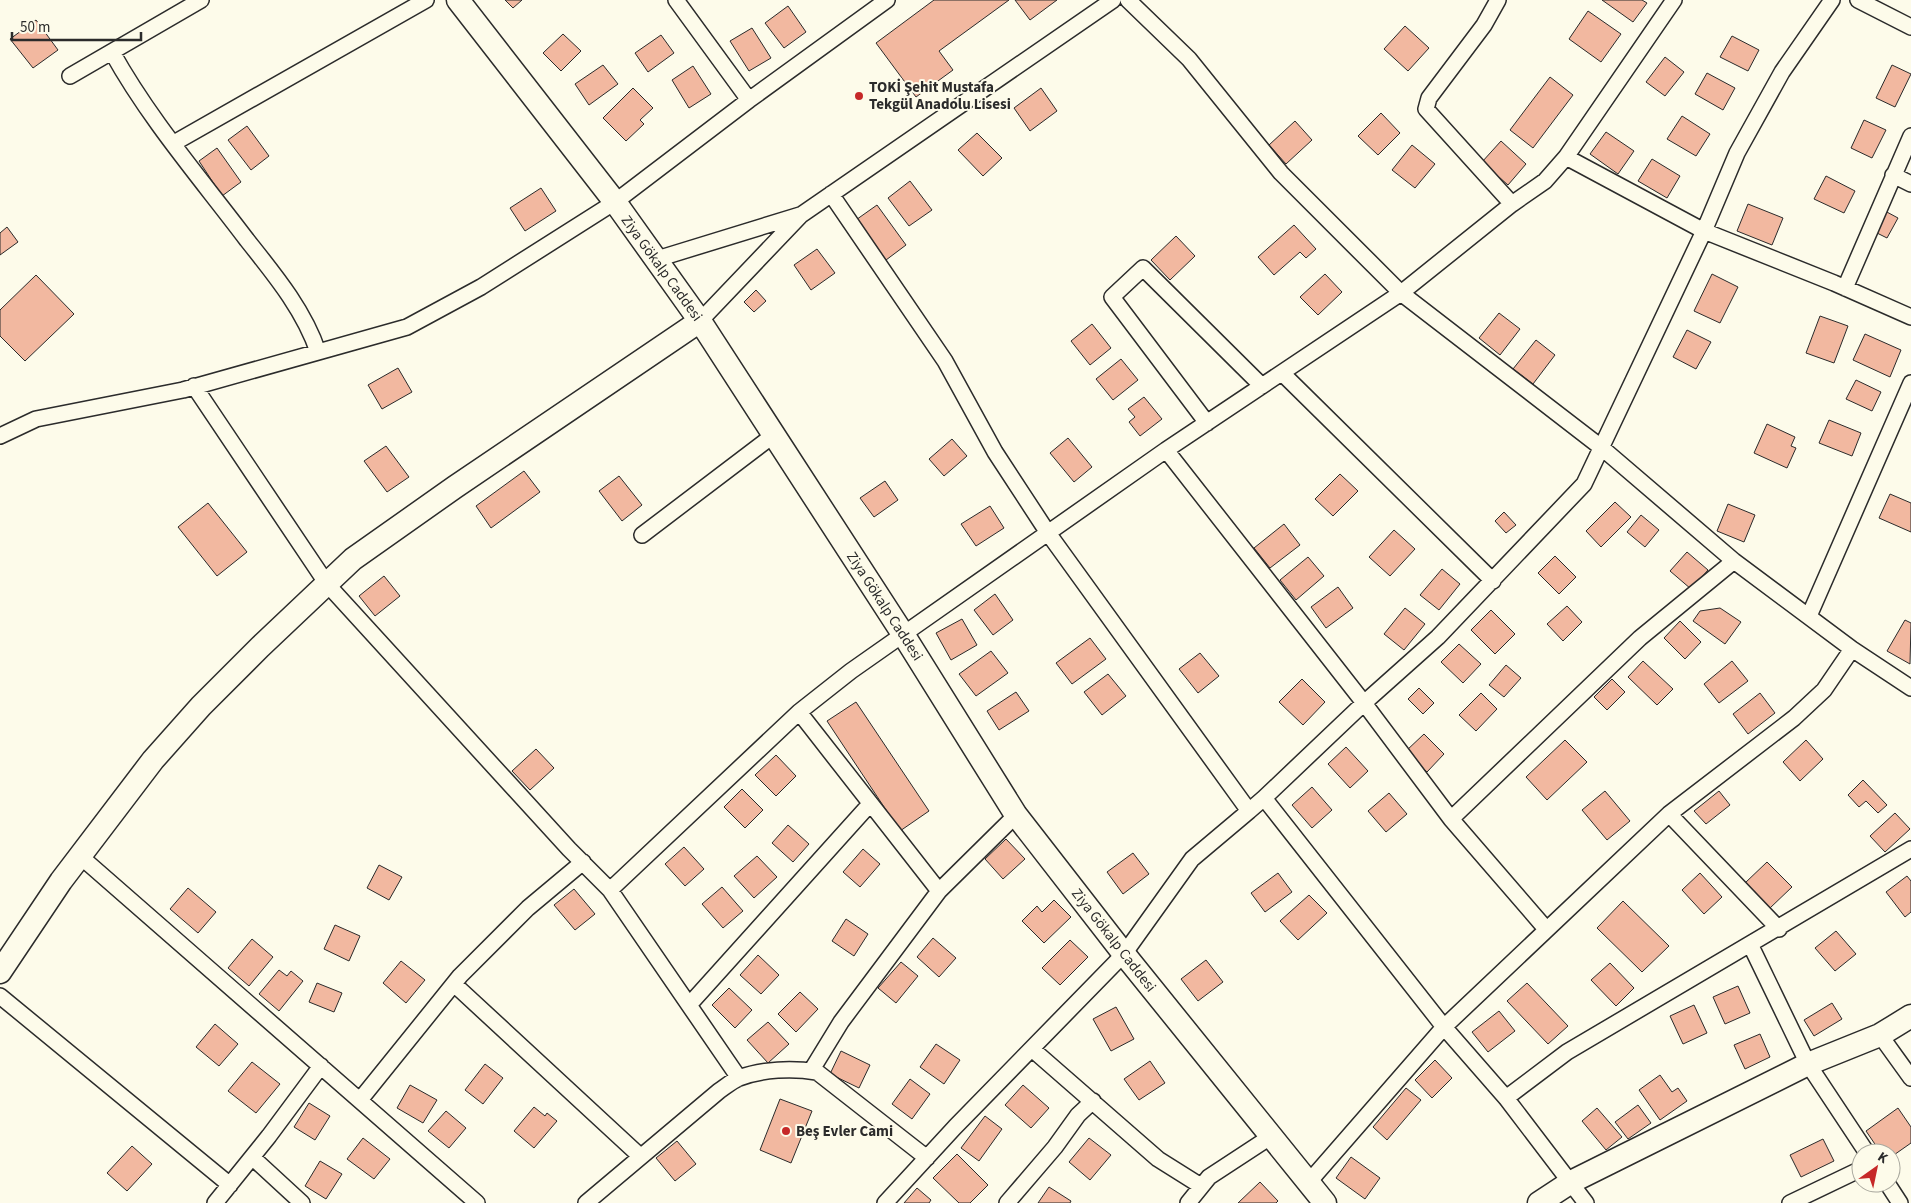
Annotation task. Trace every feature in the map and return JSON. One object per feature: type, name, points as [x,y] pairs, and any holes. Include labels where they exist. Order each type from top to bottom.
[{"type":"street","points":[[70,76],[201,0]]},
{"type":"street","points":[[174,143],[426,0]]},
{"type":"street","name":"Ziya Gökalp Caddesi","points":[[458,0],[615,202],[700,321],[903,634],[1016,815],[1124,954],[1325,1203]]},
{"type":"street","points":[[676,0],[749,100]]},
{"type":"street","points":[[0,436],[36,419],[194,386],[374,338],[407,327],[481,287],[615,202],[749,100],[887,0]]},
{"type":"street","points":[[0,972],[80,856],[153,760],[201,706],[353,559],[456,486],[700,321],[802,215],[1113,0]]},
{"type":"street","points":[[1128,0],[1190,59],[1292,185],[1401,293],[1602,448],[1734,561],[1852,650],[1911,688]]},
{"type":"street","points":[[1498,0],[1484,25],[1429,98],[1426,109],[1512,204]]},
{"type":"street","points":[[610,890],[799,712],[903,634],[1166,450],[1401,293],[1512,204],[1545,181],[1566,158],[1674,0]]},
{"type":"street","points":[[885,1203],[1124,954],[1192,859],[1264,798],[1364,703],[1438,637],[1584,484],[1704,231],[1737,152],[1782,72],[1832,0]]},
{"type":"street","points":[[1858,0],[1911,27]]},
{"type":"street","points":[[112,52],[133,90],[281,284],[304,320],[318,352]]},
{"type":"street","points":[[1845,288],[1911,136]]},
{"type":"street","points":[[1566,158],[1704,231],[1911,317]]},
{"type":"street","points":[[1893,176],[1911,184]]},
{"type":"street","points":[[831,194],[944,361],[995,452],[1048,533],[1249,811]]},
{"type":"street","points":[[657,259],[802,215]]},
{"type":"street","points":[[1207,422],[1112,297],[1143,268],[1262,386]]},
{"type":"street","points":[[1282,373],[1493,581]]},
{"type":"street","points":[[1809,616],[1911,383]]},
{"type":"street","points":[[194,386],[327,584],[610,890],[738,1078]]},
{"type":"street","points":[[642,535],[775,434]]},
{"type":"street","points":[[1166,450],[1364,703],[1451,819],[1546,929]]},
{"type":"street","points":[[1451,819],[1640,638],[1734,561]]},
{"type":"street","points":[[1308,1183],[1444,1027],[1669,814],[1794,718],[1824,690],[1852,650]]},
{"type":"street","points":[[799,712],[939,891]]},
{"type":"street","points":[[1264,798],[1444,1027],[1506,1098],[1586,1203]]},
{"type":"street","points":[[689,1005],[870,804]]},
{"type":"street","points":[[1669,814],[1779,929]]},
{"type":"street","points":[[811,1071],[841,1022],[939,891],[1016,815]]},
{"type":"street","points":[[1506,1098],[1567,1052],[1750,944],[1779,929],[1911,849]]},
{"type":"street","points":[[80,856],[477,1203]]},
{"type":"street","points":[[360,1100],[454,984],[528,908],[583,862]]},
{"type":"street","points":[[1750,944],[1808,1064],[1860,1143]]},
{"type":"street","points":[[454,984],[640,1156]]},
{"type":"street","points":[[0,996],[230,1185]]},
{"type":"street","points":[[1539,1203],[1571,1182],[1808,1064],[1880,1035],[1911,1016]]},
{"type":"street","points":[[1880,1035],[1911,1078]]},
{"type":"street","points":[[1032,1049],[1158,1159],[1201,1186]]},
{"type":"street","points":[[215,1203],[252,1158],[321,1066]]},
{"type":"street","points":[[586,1203],[719,1091],[738,1078],[768,1072],[802,1069],[817,1072],[927,1158]]},
{"type":"street","points":[[1007,1203],[1055,1147],[1078,1115],[1093,1101]]},
{"type":"street","points":[[1188,1203],[1209,1177],[1270,1137]]},
{"type":"street","points":[[252,1158],[302,1203]]},
{"type":"street","points":[[1790,1203],[1851,1173]]},
{"type":"building","points":[[505,0],[522,0],[513,8]]},
{"type":"building","points":[[934,0],[1009,0],[939,51],[953,70],[916,97],[876,43]]},
{"type":"building","points":[[1015,0],[1057,0],[1030,20]]},
{"type":"building","points":[[1602,0],[1642,0],[1647,3],[1633,22]]},
{"type":"building","points":[[788,6],[806,32],[784,48],[765,23]]},
{"type":"building","points":[[1588,11],[1621,34],[1601,62],[1569,39]]},
{"type":"building","points":[[36,20],[58,50],[33,68],[10,39]]},
{"type":"building","points":[[1405,26],[1429,48],[1408,71],[1384,49]]},
{"type":"building","points":[[752,28],[771,58],[749,71],[730,41]]},
{"type":"building","points":[[563,34],[581,51],[561,71],[543,53]]},
{"type":"building","points":[[661,35],[674,53],[648,72],[635,53]]},
{"type":"building","points":[[1732,36],[1759,50],[1748,71],[1720,57]]},
{"type":"building","points":[[1665,57],[1684,72],[1665,96],[1646,82]]},
{"type":"building","points":[[603,65],[618,84],[589,105],[575,84]]},
{"type":"building","points":[[1892,65],[1911,74],[1895,107],[1876,98]]},
{"type":"building","points":[[693,66],[711,94],[689,108],[672,80]]},
{"type":"building","points":[[1707,73],[1735,88],[1723,110],[1695,94]]},
{"type":"building","points":[[1550,77],[1573,95],[1533,148],[1510,130]]},
{"type":"building","points":[[633,88],[653,108],[640,120],[644,124],[626,141],[603,118]]},
{"type":"building","points":[[1041,88],[1057,111],[1030,131],[1014,108]]},
{"type":"building","points":[[1381,113],[1400,133],[1378,155],[1358,136]]},
{"type":"building","points":[[1682,116],[1710,134],[1696,156],[1667,139]]},
{"type":"building","points":[[1864,120],[1886,130],[1872,158],[1851,148]]},
{"type":"building","points":[[1295,121],[1312,140],[1286,164],[1269,145]]},
{"type":"building","points":[[247,126],[269,156],[251,170],[228,140]]},
{"type":"building","points":[[1606,132],[1634,151],[1618,174],[1590,154]]},
{"type":"building","points":[[977,133],[1002,158],[983,176],[958,150]]},
{"type":"building","points":[[1501,141],[1526,164],[1508,185],[1482,162]]},
{"type":"building","points":[[1412,145],[1435,164],[1415,188],[1392,170]]},
{"type":"building","points":[[217,148],[241,182],[222,196],[199,161]]},
{"type":"building","points":[[1652,159],[1680,176],[1667,198],[1638,181]]},
{"type":"building","points":[[1826,176],[1855,191],[1844,213],[1814,199]]},
{"type":"building","points":[[910,181],[932,210],[909,226],[888,198]]},
{"type":"building","points":[[541,188],[556,211],[525,231],[510,208]]},
{"type":"building","points":[[1748,204],[1783,218],[1772,245],[1737,231]]},
{"type":"building","points":[[877,205],[906,245],[882,263],[853,222]]},
{"type":"building","points":[[1885,211],[1898,218],[1887,238],[1875,232]]},
{"type":"building","points":[[1294,225],[1316,249],[1306,258],[1300,252],[1274,275],[1258,257]]},
{"type":"building","points":[[7,227],[18,242],[0,255],[0,233]]},
{"type":"building","points":[[1176,236],[1195,256],[1170,280],[1151,260]]},
{"type":"building","points":[[817,249],[835,273],[811,290],[794,265]]},
{"type":"building","points":[[1325,274],[1342,292],[1318,315],[1300,297]]},
{"type":"building","points":[[1712,274],[1738,287],[1720,323],[1694,311]]},
{"type":"building","points":[[36,275],[74,314],[25,361],[0,336],[0,310]]},
{"type":"building","points":[[756,290],[766,301],[754,312],[744,302]]},
{"type":"building","points":[[1499,313],[1520,329],[1500,355],[1479,338]]},
{"type":"building","points":[[1820,316],[1848,326],[1834,363],[1806,353]]},
{"type":"building","points":[[1092,324],[1111,348],[1090,365],[1071,341]]},
{"type":"building","points":[[1687,330],[1711,342],[1696,369],[1673,357]]},
{"type":"building","points":[[1865,334],[1901,350],[1890,377],[1853,360]]},
{"type":"building","points":[[1536,340],[1555,355],[1533,384],[1513,369]]},
{"type":"building","points":[[1121,359],[1138,380],[1113,400],[1096,379]]},
{"type":"building","points":[[398,368],[412,392],[382,409],[368,385]]},
{"type":"building","points":[[1856,380],[1881,392],[1872,411],[1846,399]]},
{"type":"building","points":[[1144,397],[1162,419],[1140,436],[1129,422],[1135,417],[1128,409]]},
{"type":"building","points":[[1829,420],[1861,433],[1852,456],[1819,443]]},
{"type":"building","points":[[1767,424],[1795,437],[1791,446],[1796,448],[1787,468],[1754,453]]},
{"type":"building","points":[[1068,438],[1092,467],[1074,482],[1050,453]]},
{"type":"building","points":[[952,439],[967,456],[944,476],[929,459]]},
{"type":"building","points":[[386,446],[409,477],[387,492],[364,461]]},
{"type":"building","points":[[524,471],[540,492],[491,528],[476,506]]},
{"type":"building","points":[[1340,474],[1358,491],[1333,516],[1315,499]]},
{"type":"building","points":[[619,476],[642,505],[622,521],[599,491]]},
{"type":"building","points":[[885,481],[898,500],[874,517],[860,498]]},
{"type":"building","points":[[1890,494],[1911,503],[1911,532],[1879,518]]},
{"type":"building","points":[[1615,502],[1631,517],[1601,547],[1586,531]]},
{"type":"building","points":[[208,503],[247,552],[217,576],[178,527]]},
{"type":"building","points":[[1728,504],[1755,515],[1744,542],[1717,531]]},
{"type":"building","points":[[990,506],[1004,528],[976,546],[961,524]]},
{"type":"building","points":[[1504,512],[1516,525],[1506,533],[1495,521]]},
{"type":"building","points":[[1641,515],[1659,530],[1645,547],[1627,532]]},
{"type":"building","points":[[1284,524],[1300,545],[1270,568],[1254,548]]},
{"type":"building","points":[[1394,530],[1415,549],[1390,576],[1369,557]]},
{"type":"building","points":[[1687,552],[1708,570],[1691,589],[1670,571]]},
{"type":"building","points":[[1555,556],[1576,577],[1559,594],[1538,573]]},
{"type":"building","points":[[1308,557],[1324,576],[1296,600],[1280,580]]},
{"type":"building","points":[[1442,569],[1460,584],[1439,610],[1420,595]]},
{"type":"building","points":[[384,576],[400,596],[375,616],[359,596]]},
{"type":"building","points":[[1338,587],[1353,608],[1326,628],[1311,607]]},
{"type":"building","points":[[995,594],[1013,620],[993,635],[974,610]]},
{"type":"building","points":[[1567,606],[1582,622],[1563,641],[1547,624]]},
{"type":"building","points":[[1405,608],[1425,624],[1404,650],[1384,634]]},
{"type":"building","points":[[1720,608],[1741,622],[1725,644],[1693,621],[1700,611]]},
{"type":"building","points":[[1491,610],[1515,634],[1495,654],[1471,630]]},
{"type":"building","points":[[962,619],[977,645],[951,660],[936,633]]},
{"type":"building","points":[[1905,620],[1911,623],[1910,664],[1887,651]]},
{"type":"building","points":[[1680,621],[1701,642],[1685,659],[1664,638]]},
{"type":"building","points":[[1090,638],[1106,659],[1072,684],[1056,663]]},
{"type":"building","points":[[1459,644],[1481,664],[1463,683],[1441,662]]},
{"type":"building","points":[[991,651],[1008,673],[976,696],[959,674]]},
{"type":"building","points":[[1200,653],[1219,676],[1198,693],[1179,669]]},
{"type":"building","points":[[1643,661],[1673,689],[1657,705],[1628,677]]},
{"type":"building","points":[[1732,661],[1748,681],[1719,703],[1704,684]]},
{"type":"building","points":[[1506,665],[1521,678],[1504,697],[1489,685]]},
{"type":"building","points":[[1108,674],[1126,696],[1102,715],[1084,692]]},
{"type":"building","points":[[1302,679],[1325,702],[1303,725],[1279,702]]},
{"type":"building","points":[[1612,679],[1625,692],[1607,710],[1594,697]]},
{"type":"building","points":[[1419,688],[1434,703],[1423,714],[1408,699]]},
{"type":"building","points":[[1016,692],[1029,711],[999,730],[987,711]]},
{"type":"building","points":[[1481,693],[1497,709],[1476,731],[1459,715]]},
{"type":"building","points":[[1760,693],[1775,713],[1748,734],[1733,714]]},
{"type":"building","points":[[856,702],[929,811],[900,831],[827,721]]},
{"type":"building","points":[[1424,734],[1444,754],[1427,772],[1406,751]]},
{"type":"building","points":[[1565,740],[1587,762],[1547,800],[1526,777]]},
{"type":"building","points":[[1806,740],[1823,759],[1800,781],[1783,762]]},
{"type":"building","points":[[1346,747],[1368,771],[1350,788],[1328,764]]},
{"type":"building","points":[[536,749],[554,768],[530,790],[512,771]]},
{"type":"building","points":[[776,755],[796,776],[776,796],[755,775]]},
{"type":"building","points":[[1863,780],[1887,805],[1878,813],[1866,801],[1859,807],[1848,795]]},
{"type":"building","points":[[1312,787],[1332,810],[1312,828],[1292,805]]},
{"type":"building","points":[[742,789],[763,810],[745,828],[724,807]]},
{"type":"building","points":[[1605,791],[1630,821],[1607,840],[1582,810]]},
{"type":"building","points":[[1719,791],[1730,805],[1706,824],[1694,811]]},
{"type":"building","points":[[1389,793],[1407,814],[1386,832],[1368,811]]},
{"type":"building","points":[[1895,813],[1910,829],[1885,852],[1870,836]]},
{"type":"building","points":[[788,825],[809,844],[793,862],[772,843]]},
{"type":"building","points":[[1006,839],[1025,859],[1003,879],[985,859]]},
{"type":"building","points":[[684,847],[704,869],[685,886],[665,864]]},
{"type":"building","points":[[863,849],[880,864],[860,887],[843,872]]},
{"type":"building","points":[[1133,853],[1149,874],[1123,894],[1107,872]]},
{"type":"building","points":[[757,856],[777,877],[754,898],[734,876]]},
{"type":"building","points":[[1767,862],[1792,887],[1770,908],[1745,883]]},
{"type":"building","points":[[379,865],[402,877],[389,900],[367,888]]},
{"type":"building","points":[[1278,873],[1292,892],[1265,912],[1251,893]]},
{"type":"building","points":[[1700,873],[1722,897],[1704,914],[1682,890]]},
{"type":"building","points":[[1907,876],[1911,881],[1911,912],[1905,917],[1886,892]]},
{"type":"building","points":[[722,887],[743,911],[723,928],[702,904]]},
{"type":"building","points":[[188,888],[216,912],[198,933],[170,909]]},
{"type":"building","points":[[574,889],[595,914],[575,930],[554,905]]},
{"type":"building","points":[[1309,895],[1327,913],[1298,940],[1280,921]]},
{"type":"building","points":[[1054,900],[1071,917],[1044,943],[1022,921],[1037,906],[1042,912]]},
{"type":"building","points":[[1623,901],[1669,946],[1642,972],[1597,928]]},
{"type":"building","points":[[846,919],[868,934],[854,956],[832,941]]},
{"type":"building","points":[[335,925],[360,936],[349,961],[324,949]]},
{"type":"building","points":[[1836,931],[1856,954],[1835,971],[1815,948]]},
{"type":"building","points":[[933,938],[956,958],[939,977],[917,957]]},
{"type":"building","points":[[252,939],[273,957],[249,986],[228,968]]},
{"type":"building","points":[[1070,940],[1088,957],[1060,985],[1042,968]]},
{"type":"building","points":[[758,955],[779,975],[761,994],[740,975]]},
{"type":"building","points":[[1206,960],[1223,982],[1198,1001],[1181,979]]},
{"type":"building","points":[[401,961],[425,980],[406,1003],[383,983]]},
{"type":"building","points":[[901,962],[918,976],[896,1003],[878,988]]},
{"type":"building","points":[[1610,963],[1634,988],[1616,1006],[1591,980]]},
{"type":"building","points":[[279,970],[287,976],[291,971],[303,981],[279,1011],[259,994]]},
{"type":"building","points":[[317,983],[342,993],[334,1012],[309,1002]]},
{"type":"building","points":[[1527,983],[1568,1026],[1548,1044],[1507,1001]]},
{"type":"building","points":[[1738,986],[1750,1013],[1725,1024],[1713,997]]},
{"type":"building","points":[[729,988],[752,1010],[735,1028],[712,1005]]},
{"type":"building","points":[[800,992],[818,1009],[796,1032],[778,1014]]},
{"type":"building","points":[[1832,1003],[1842,1019],[1814,1036],[1804,1020]]},
{"type":"building","points":[[1694,1005],[1707,1033],[1683,1044],[1670,1016]]},
{"type":"building","points":[[1116,1007],[1134,1039],[1111,1051],[1093,1019]]},
{"type":"building","points":[[1499,1011],[1515,1031],[1488,1052],[1472,1032]]},
{"type":"building","points":[[768,1022],[789,1044],[768,1063],[747,1040]]},
{"type":"building","points":[[215,1024],[238,1044],[219,1066],[196,1047]]},
{"type":"building","points":[[1760,1034],[1770,1057],[1745,1069],[1734,1045]]},
{"type":"building","points":[[936,1044],[960,1060],[944,1084],[920,1067]]},
{"type":"building","points":[[841,1051],[870,1065],[859,1088],[830,1074]]},
{"type":"building","points":[[1435,1060],[1452,1078],[1432,1098],[1415,1080]]},
{"type":"building","points":[[1150,1061],[1165,1083],[1139,1100],[1124,1079]]},
{"type":"building","points":[[252,1062],[280,1084],[256,1113],[228,1091]]},
{"type":"building","points":[[485,1064],[503,1078],[483,1104],[465,1090]]},
{"type":"building","points":[[1660,1075],[1672,1092],[1678,1088],[1687,1101],[1660,1120],[1639,1090]]},
{"type":"building","points":[[910,1079],[930,1094],[912,1119],[892,1104]]},
{"type":"building","points":[[410,1085],[437,1100],[423,1123],[397,1108]]},
{"type":"building","points":[[1023,1085],[1049,1108],[1031,1128],[1005,1105]]},
{"type":"building","points":[[1406,1088],[1421,1100],[1387,1140],[1373,1127]]},
{"type":"building","name":"Beş Evler Cami","points":[[780,1099],[812,1111],[791,1163],[760,1150]]},
{"type":"building","points":[[309,1103],[330,1116],[315,1140],[294,1127]]},
{"type":"building","points":[[1638,1105],[1651,1123],[1628,1139],[1615,1122]]},
{"type":"building","points":[[534,1107],[545,1116],[547,1113],[557,1121],[534,1148],[514,1131]]},
{"type":"building","points":[[1597,1108],[1622,1137],[1606,1150],[1582,1121]]},
{"type":"building","points":[[1898,1108],[1911,1127],[1911,1143],[1901,1150],[1901,1143],[1874,1143],[1866,1131]]},
{"type":"building","points":[[446,1111],[466,1128],[449,1148],[428,1131]]},
{"type":"building","points":[[985,1116],[1002,1129],[979,1161],[961,1148]]},
{"type":"building","points":[[363,1138],[390,1159],[374,1179],[347,1159]]},
{"type":"building","points":[[1089,1138],[1111,1155],[1090,1180],[1069,1162]]},
{"type":"building","points":[[1823,1139],[1834,1161],[1801,1177],[1790,1155]]},
{"type":"building","points":[[677,1141],[696,1164],[675,1181],[656,1158]]},
{"type":"building","points":[[132,1146],[152,1164],[127,1191],[107,1173]]},
{"type":"building","points":[[957,1154],[988,1185],[970,1203],[959,1203],[933,1178]]},
{"type":"building","points":[[1351,1157],[1380,1178],[1365,1199],[1336,1178]]},
{"type":"building","points":[[320,1161],[342,1174],[326,1199],[305,1186]]},
{"type":"building","points":[[1260,1182],[1278,1201],[1276,1203],[1238,1203]]},
{"type":"building","points":[[1049,1187],[1071,1201],[1070,1203],[1038,1203]]},
{"type":"building","points":[[917,1188],[931,1200],[929,1203],[904,1203]]},
{"type":"place","name":"TOKİ Şehit Mustafa Tekgül Anadolu Lisesi","points":[[859,96]]},
{"type":"place","name":"Beş Evler Cami","points":[[786,1131]]}]
